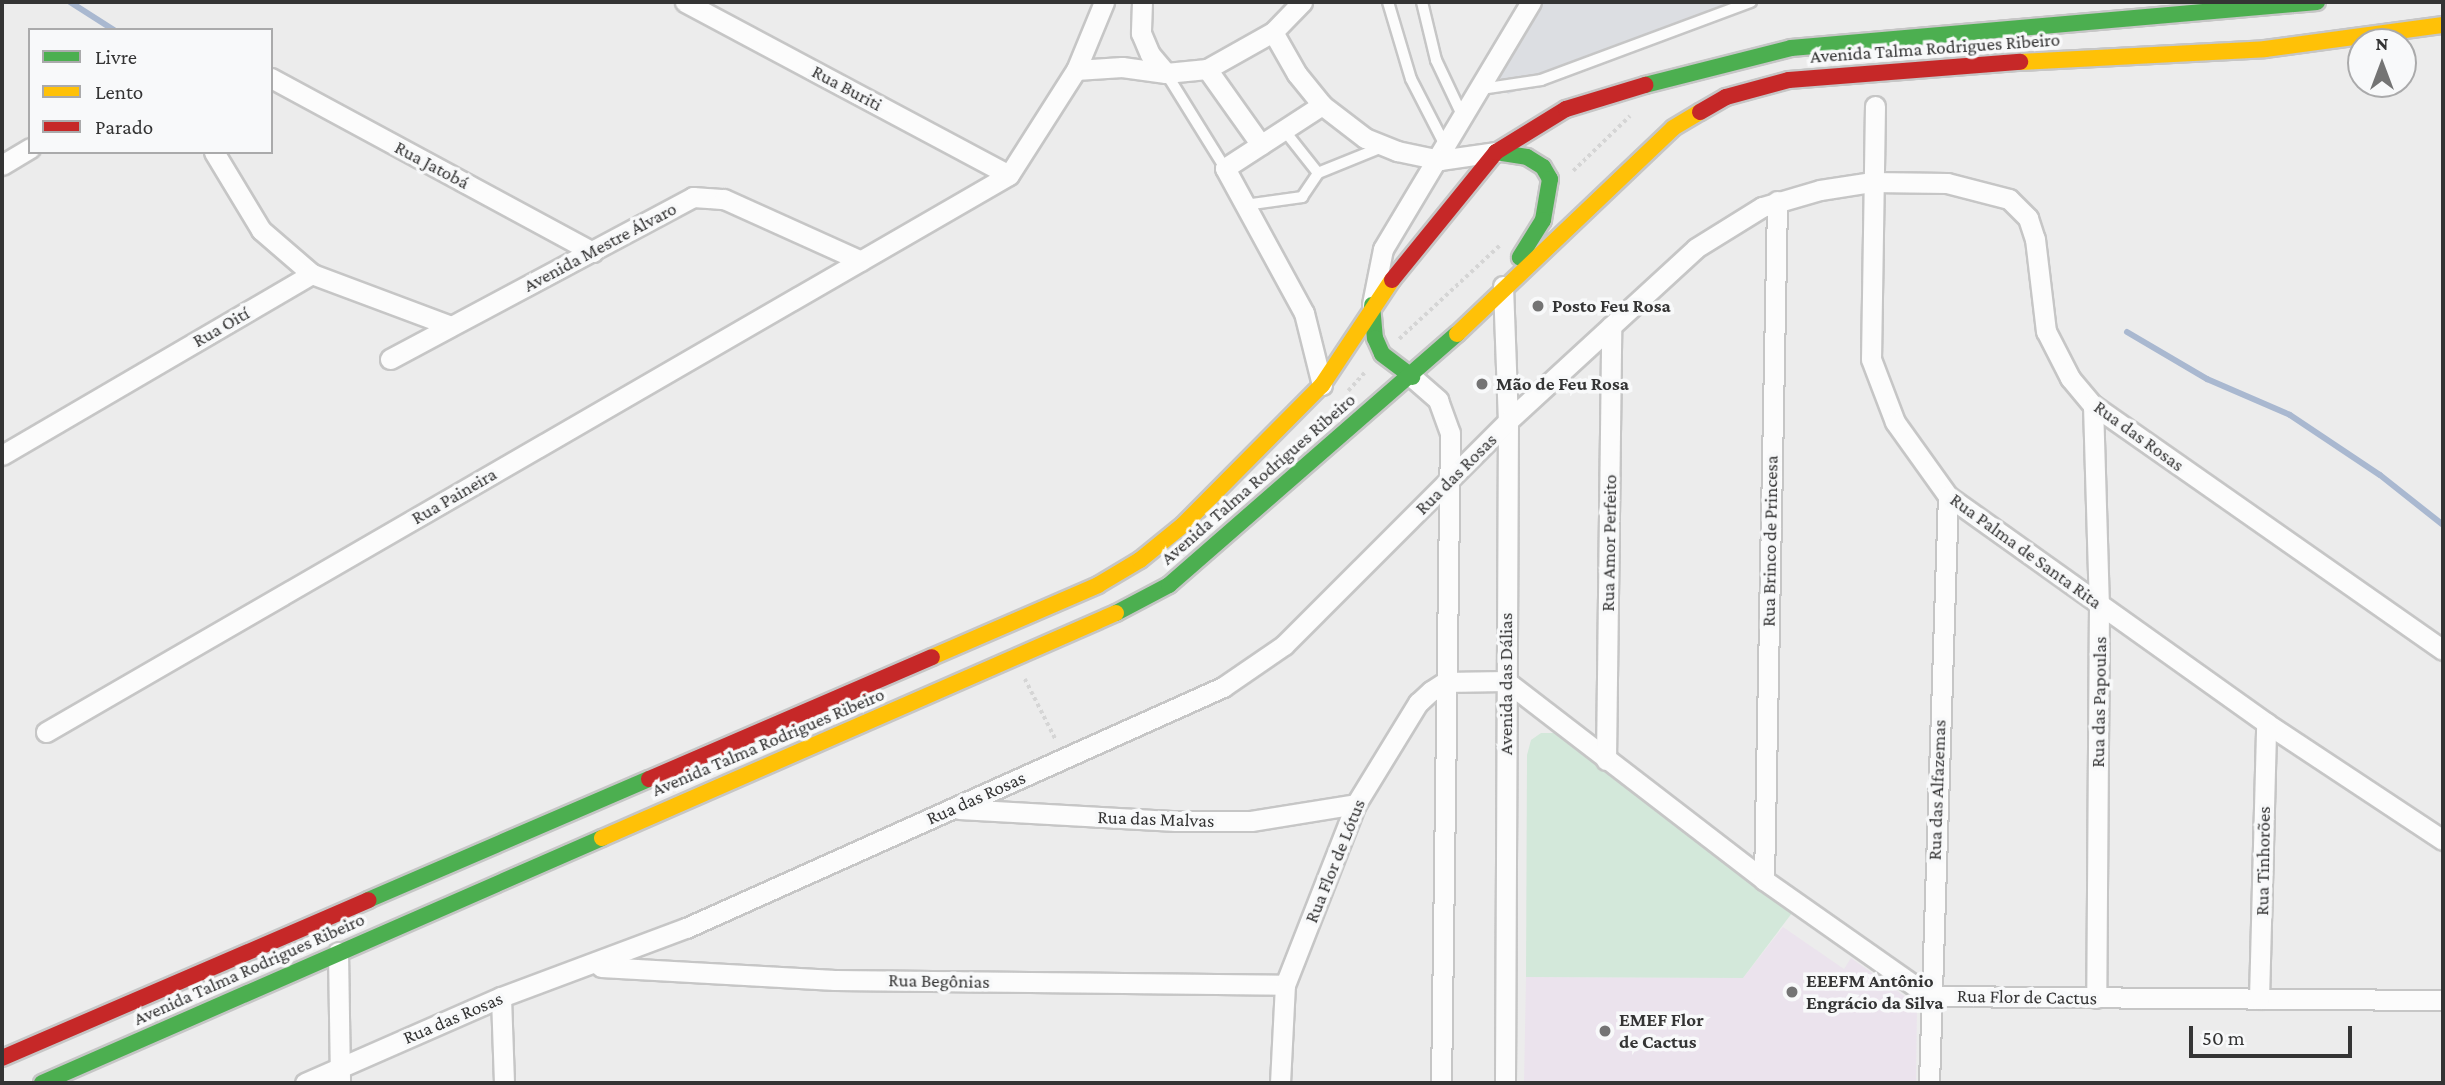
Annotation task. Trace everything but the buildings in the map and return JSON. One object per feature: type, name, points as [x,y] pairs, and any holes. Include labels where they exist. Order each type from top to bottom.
[{"type":"main road","name":"Avenida Talma Rodrigues Ribeiro","points":[[2,1058],[1098,584],[1139,560],[1183,525],[1322,385],[1372,305],[1496,152],[1566,109],[1707,66],[1791,48],[2317,2]]},
{"type":"main road","name":"Avenida Talma Rodrigues Ribeiro","points":[[42,1083],[1121,611],[1169,584],[1412,377],[1503,286],[1673,128],[1726,97],[1789,80],[1877,70],[2265,49],[2443,25]]},
{"type":"main road","points":[[1496,152],[1527,157],[1543,167],[1550,179],[1543,220],[1503,286]]},
{"type":"main road","points":[[1372,305],[1375,338],[1382,354],[1412,377]]},
{"type":"street","name":"Rua Buriti","points":[[685,2],[1009,175]]},
{"type":"street","points":[[861,261],[1009,175],[1076,70],[1104,2]]},
{"type":"street","points":[[1142,2],[1141,33],[1150,54],[1166,73]]},
{"type":"street","points":[[1076,70],[1122,68],[1166,73],[1208,69],[1273,32],[1303,2]]},
{"type":"street","points":[[1372,305],[1383,249],[1443,154],[1531,2]]},
{"type":"street","points":[[1273,32],[1297,74],[1322,105],[1382,147],[1443,154],[1496,152]]},
{"type":"street","points":[[1122,68],[1141,33]]},
{"type":"street","points":[[1208,69],[1261,145]]},
{"type":"street","name":"Rua Jatobá","points":[[273,79],[593,252]]},
{"type":"street","points":[[1322,105],[1225,168],[1304,313],[1322,385]]},
{"type":"street","name":"Rua Palma de Santa Rita","points":[[1875,106],[1871,359],[1895,422],[1948,496],[2266,723],[2443,840]]},
{"type":"street","points":[[2,165],[28,149]]},
{"type":"street","points":[[215,154],[261,230],[312,274],[451,326]]},
{"type":"street","name":"Rua das Rosas","points":[[305,1083],[340,1075],[501,997],[593,966],[1223,687],[1284,645],[1508,421],[1696,248],[1777,201],[1872,182],[1947,183],[2010,199],[2028,218],[2035,239],[2046,331],[2070,378],[2093,405],[2443,650]]},
{"type":"street","name":"Avenida Mestre Álvaro","points":[[390,359],[693,197],[724,200],[845,250],[861,261]]},
{"type":"street","name":"Rua Brinco de Princesa","points":[[1764,880],[1777,201]]},
{"type":"street","name":"Rua Paineira","points":[[46,732],[861,261]]},
{"type":"street","name":"Rua Oití","points":[[2,455],[312,274]]},
{"type":"street","name":"Avenida das Dálias","points":[[1503,286],[1508,421],[1505,1083]]},
{"type":"street","name":"Rua Amor Perfeito","points":[[1606,760],[1611,326]]},
{"type":"street","points":[[1412,377],[1438,400],[1447,414],[1441,1083]]},
{"type":"street","name":"Rua das Papoulas","points":[[2093,405],[2099,605],[2096,998]]},
{"type":"street","name":"Rua das Alfazemas","points":[[1928,1083],[1948,496]]},
{"type":"street","points":[[1445,682],[1506,681]]},
{"type":"street","name":"Rua Flor de Cactus","points":[[1506,681],[1764,880],[1929,996],[2443,1000]]},
{"type":"street","name":"Rua Flor de Lótus","points":[[1280,1083],[1285,985],[1356,804],[1418,703],[1445,682]]},
{"type":"street","name":"Rua Tinhorões","points":[[2259,999],[2266,723]]},
{"type":"street","name":"Rua das Malvas","points":[[954,808],[1176,821],[1251,821],[1356,804]]},
{"type":"street","points":[[338,953],[340,1075]]},
{"type":"street","name":"Rua Begônias","points":[[593,966],[835,980],[1285,985]]},
{"type":"street","points":[[501,997],[504,1083]]},
{"type":"lane","points":[[1388,2],[1412,79],[1443,154]]},
{"type":"lane","points":[[1422,2],[1436,60],[1464,117]]},
{"type":"lane","points":[[1481,89],[1541,80],[1749,2]]},
{"type":"lane","points":[[1166,73],[1225,168]]},
{"type":"lane","points":[[1284,130],[1318,173]]},
{"type":"lane","points":[[1245,205],[1302,197],[1318,173],[1382,147]]},
{"type":"path","points":[[1014,658],[1065,758]]},
{"type":"shaded area","points":[[1537,2],[1760,2],[1508,94],[1493,77]]},
{"type":"shaded area","name":"EEEFM Antônio Engrácio da Silva","points":[[1783,927],[1844,969],[1851,958],[1917,1005],[1916,1083],[1524,1083],[1526,977],[1743,978]]},
{"type":"green space","points":[[1541,733],[1554,733],[1792,913],[1743,978],[1526,977],[1527,755],[1531,740]]},
{"type":"waterway","points":[[70,2],[111,28]]},
{"type":"waterway","points":[[2127,332],[2207,379],[2290,415],[2380,475],[2443,525]]},
{"type":"traffic: fast","points":[[1645,85],[1791,48],[2317,2]]},
{"type":"traffic: fast","points":[[1496,152],[1527,157],[1543,167],[1550,179],[1543,220],[1520,257]]},
{"type":"traffic: fast","points":[[1372,305],[1375,338],[1382,354],[1412,377]]},
{"type":"traffic: fast","points":[[1116,613],[1169,585],[1457,334]]},
{"type":"traffic: fast","points":[[368,900],[649,779]]},
{"type":"traffic: fast","points":[[42,1083],[602,838]]},
{"type":"traffic: slow","points":[[2020,62],[2265,49],[2443,25]]},
{"type":"traffic: slow","points":[[1457,334],[1673,128],[1700,112]]},
{"type":"traffic: slow","points":[[932,657],[1098,585],[1140,560],[1183,525],[1322,385],[1392,280]]},
{"type":"traffic: slow","points":[[602,838],[1116,613]]},
{"type":"traffic: jam","points":[[1700,112],[1726,97],[1789,80],[2020,62]]},
{"type":"traffic: jam","points":[[1392,280],[1496,152],[1566,109],[1645,85]]},
{"type":"traffic: jam","points":[[649,779],[932,657]]},
{"type":"traffic: jam","points":[[2,1058],[368,900]]},
{"type":"place","name":"Posto Feu Rosa","points":[[1538,306]]},
{"type":"place","name":"Mão de Feu Rosa","points":[[1482,384]]},
{"type":"place","name":"EEEFM Antônio Engrácio da Silva","points":[[1792,992]]},
{"type":"place","name":"EMEF Flor de Cactus","points":[[1605,1031]]}]
